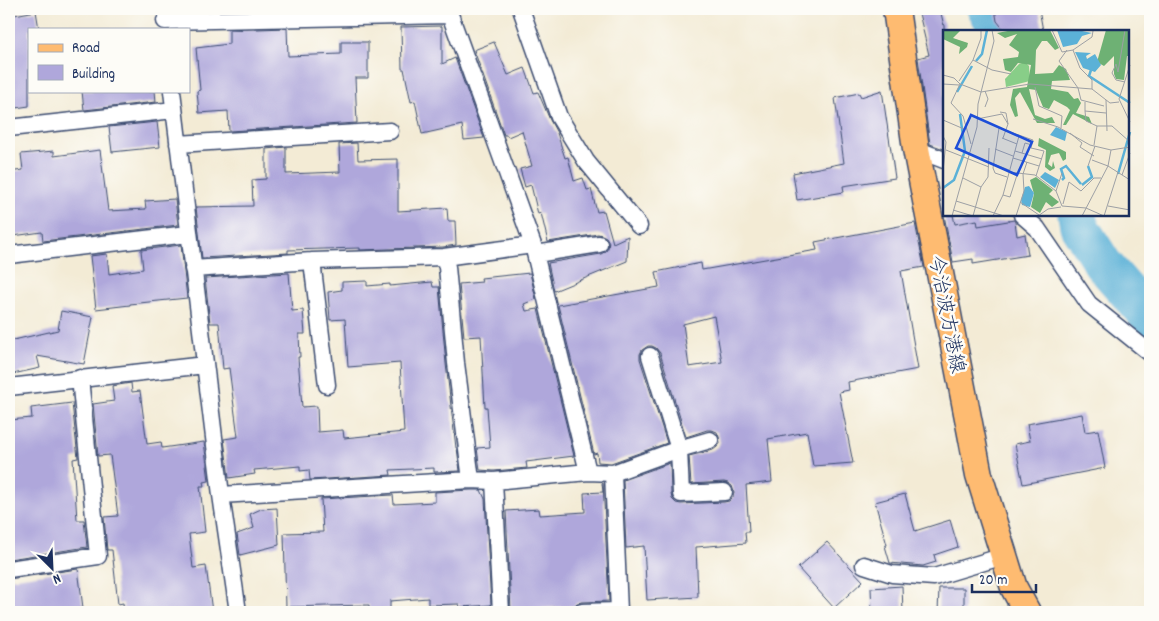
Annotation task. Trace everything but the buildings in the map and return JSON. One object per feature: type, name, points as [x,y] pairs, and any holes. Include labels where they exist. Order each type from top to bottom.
[{"type":"main road","name":"今治波方港線","points":[[896,9],[916,149],[979,475],[1020,610]]},
{"type":"street","points":[[521,9],[559,117],[586,161],[639,226]]},
{"type":"street","points":[[164,19],[449,12],[535,250],[588,472]]},
{"type":"street","points":[[172,92],[221,495],[238,612]]},
{"type":"street","points":[[9,128],[174,110]]},
{"type":"street","points":[[178,144],[390,131]]},
{"type":"street","points":[[916,149],[943,160]]},
{"type":"street","points":[[1023,216],[1037,228],[1089,304],[1150,353]]},
{"type":"street","points":[[9,255],[188,234]]},
{"type":"street","points":[[193,269],[444,257],[598,244]]},
{"type":"street","points":[[444,257],[447,268],[456,362],[471,480]]},
{"type":"street","points":[[312,262],[327,385]]},
{"type":"street","points":[[650,356],[679,449],[681,494],[724,492]]},
{"type":"street","points":[[9,387],[205,365]]},
{"type":"street","points":[[9,569],[98,556],[80,378]]},
{"type":"street","points":[[221,495],[471,480],[494,481],[588,472],[613,473],[710,440]]},
{"type":"street","points":[[582,612],[619,611],[613,473]]},
{"type":"street","points":[[494,481],[501,612]]},
{"type":"street","points":[[864,565],[892,574],[934,577],[1004,556]]},
{"type":"waterway","points":[[987,9],[998,30]]},
{"type":"waterway","points":[[1077,216],[1079,226],[1103,264],[1150,318]]}]
